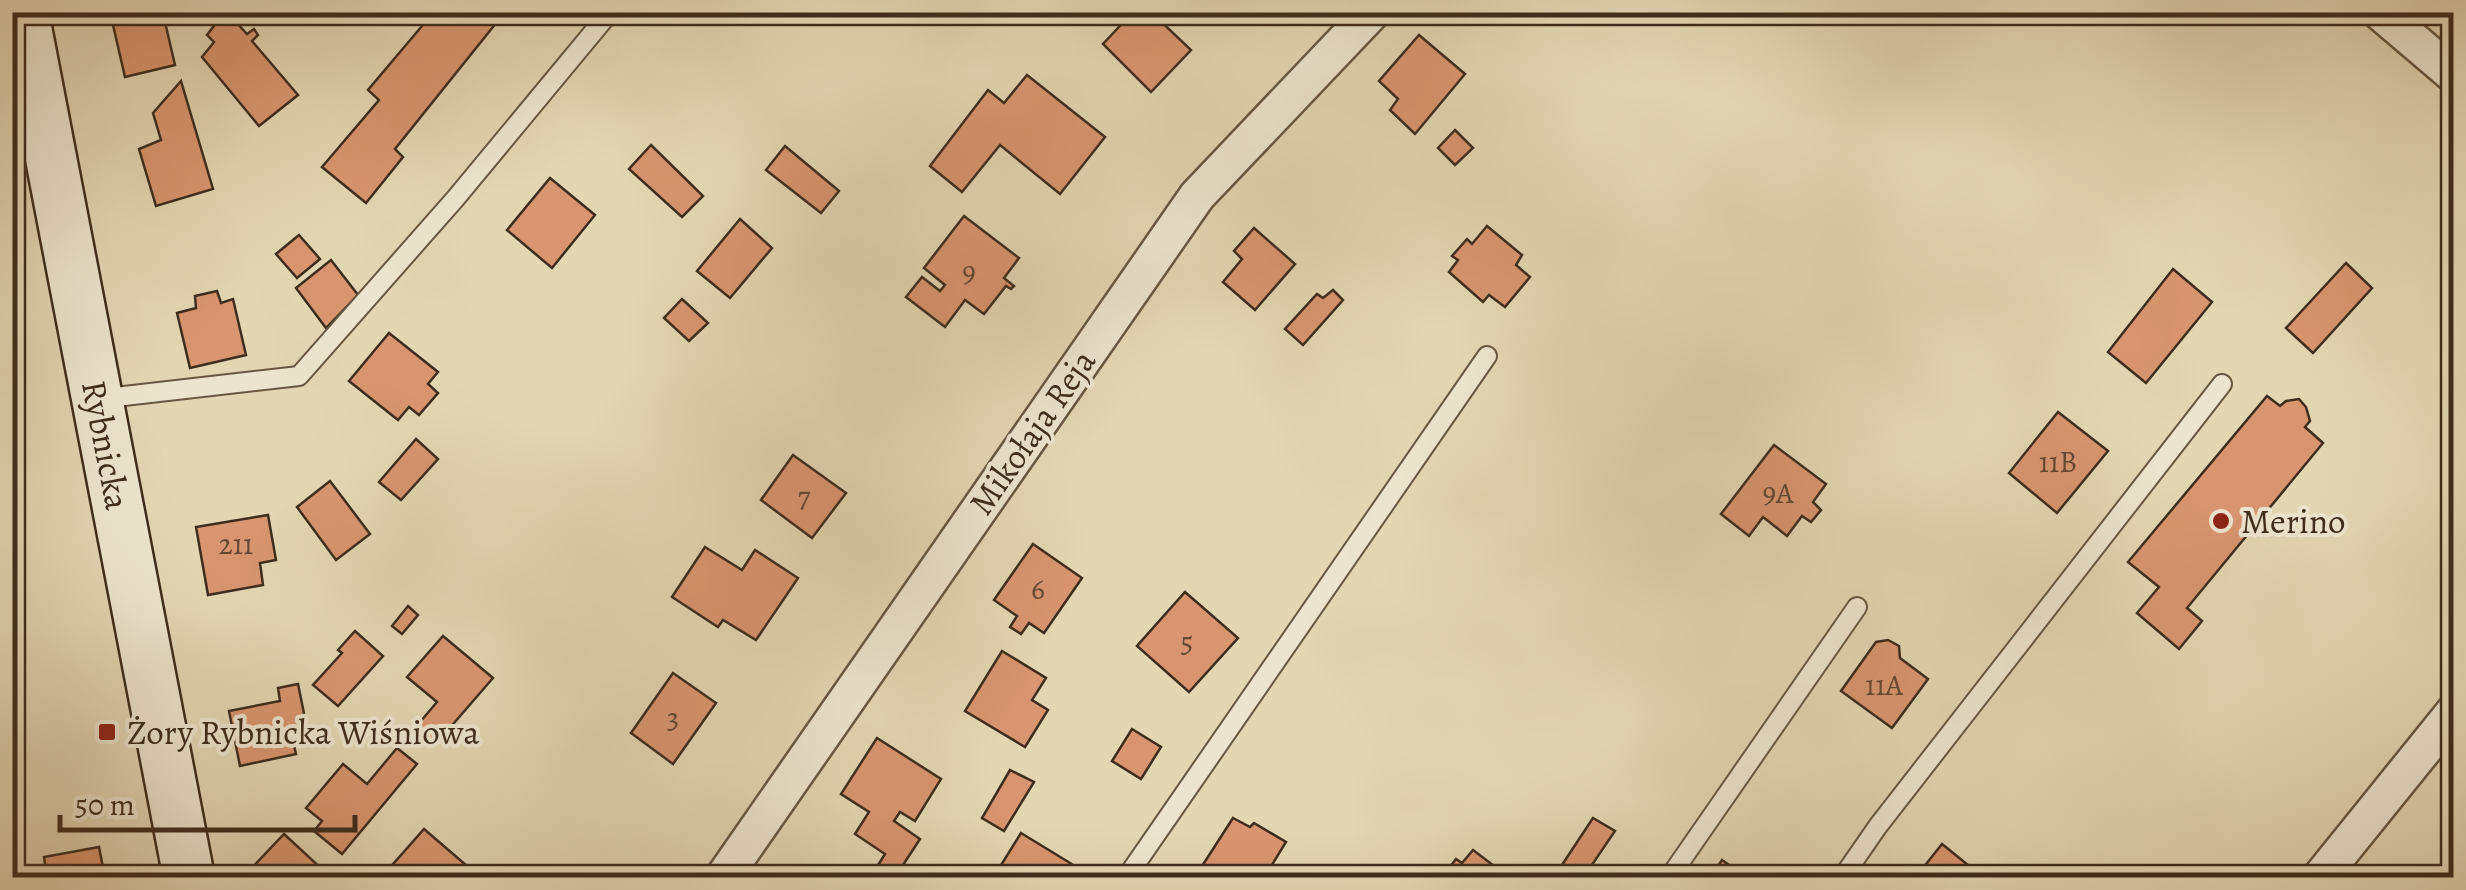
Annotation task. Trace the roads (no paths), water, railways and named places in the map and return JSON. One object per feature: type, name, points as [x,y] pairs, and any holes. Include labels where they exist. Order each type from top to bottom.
[{"type":"street","name":"Rybnicka","points":[[23,12],[189,878]]},
{"type":"street","name":"Mikołaja Reja","points":[[723,878],[1196,196],[1372,12]]},
{"type":"street","points":[[2380,12],[2454,75]]},
{"type":"street","points":[[2320,878],[2454,712]]},
{"type":"lane","points":[[98,398],[299,376],[455,199],[610,12]]},
{"type":"lane","points":[[1126,878],[1487,356]]},
{"type":"lane","points":[[1842,878],[1878,826],[2222,384]]},
{"type":"lane","points":[[1669,878],[1857,607]]},
{"type":"place","name":"Merino","points":[[2221,521]]},
{"type":"place","name":"Żory Rybnicka Wiśniowa","points":[[107,732]]}]
